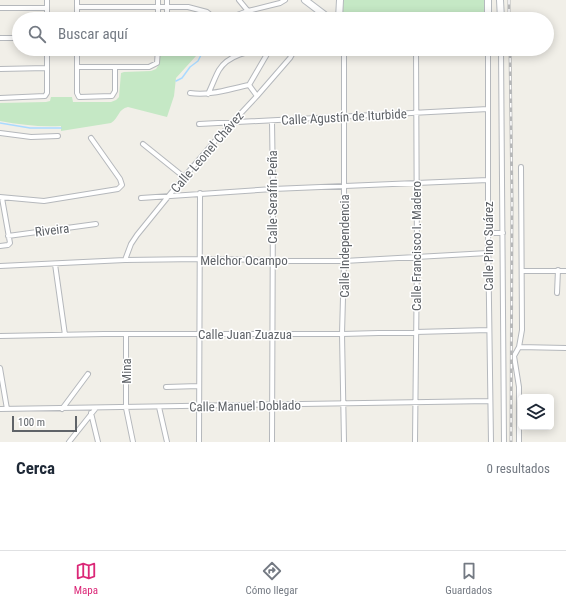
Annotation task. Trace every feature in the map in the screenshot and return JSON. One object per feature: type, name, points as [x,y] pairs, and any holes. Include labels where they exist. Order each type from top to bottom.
[{"type":"main road","points":[[305,0],[321,12]]},
{"type":"main road","points":[[339,12],[340,0]]},
{"type":"main road","points":[[488,0],[488,12]]},
{"type":"main road","points":[[500,0],[501,12]]},
{"type":"street","points":[[47,0],[47,12]]},
{"type":"street","points":[[78,0],[78,12]]},
{"type":"street","points":[[158,0],[158,12]]},
{"type":"street","points":[[167,0],[167,12]]},
{"type":"street","points":[[239,0],[248,11],[285,0]]},
{"type":"street","points":[[78,7],[188,7],[207,12]]},
{"type":"street","points":[[0,8],[47,8]]},
{"type":"street","points":[[0,38],[12,38]]},
{"type":"street","points":[[0,98],[45,96],[47,93],[47,56]]},
{"type":"street","points":[[77,56],[77,93],[80,98],[110,97],[114,94],[115,68]]},
{"type":"street","points":[[77,67],[115,68],[151,66],[157,61],[157,56]]},
{"type":"street","points":[[208,94],[220,69],[231,59],[238,56]]},
{"type":"street","points":[[190,93],[208,94],[249,85],[266,56]]},
{"type":"street","name":"Calle Leonel Chávez","points":[[125,260],[131,244],[137,235],[184,177],[231,122],[257,96],[291,56]]},
{"type":"street","name":"Calle Independencia","points":[[344,56],[344,261],[342,334],[344,442]]},
{"type":"street","name":"Calle Francisco I. Madero","points":[[415,442],[417,257],[416,56]]},
{"type":"street","name":"Calle Pino Suárez","points":[[488,56],[488,253],[491,442]]},
{"type":"street","name":"Calle Pino Suárez","points":[[501,56],[504,442]]},
{"type":"street","points":[[0,68],[46,68]]},
{"type":"street","points":[[249,85],[257,96]]},
{"type":"street","name":"Calle Agustín de Iturbide","points":[[199,124],[488,109]]},
{"type":"street","name":"Calle Serafín Peña","points":[[272,121],[272,442]]},
{"type":"street","points":[[0,133],[31,137],[58,136]]},
{"type":"street","points":[[0,246],[9,244],[1,198],[44,201],[118,189],[122,185],[120,179],[91,138]]},
{"type":"street","points":[[143,144],[184,177]]},
{"type":"street","points":[[519,442],[519,387],[514,353],[519,347],[522,330],[521,167]]},
{"type":"street","points":[[140,198],[273,189],[488,180]]},
{"type":"street","points":[[198,442],[200,193]]},
{"type":"street","name":"Riveira","points":[[8,236],[96,224]]},
{"type":"street","points":[[488,233],[503,233]]},
{"type":"street","name":"Melchor Ocampo","points":[[0,266],[125,260],[200,259],[344,261],[488,253]]},
{"type":"street","points":[[55,264],[65,335]]},
{"type":"street","points":[[557,293],[558,270]]},
{"type":"street","points":[[522,272],[566,271]]},
{"type":"street","name":"Calle Juan Zuazua","points":[[0,336],[199,333],[342,334],[489,330]]},
{"type":"street","name":"Mina","points":[[126,334],[126,408],[133,442]]},
{"type":"street","points":[[519,347],[566,348]]},
{"type":"street","points":[[0,368],[7,409]]},
{"type":"street","points":[[62,409],[88,374]]},
{"type":"street","points":[[166,387],[199,386]]},
{"type":"street","name":"Calle Manuel Doblado","points":[[0,409],[490,402]]},
{"type":"street","points":[[159,407],[167,442]]},
{"type":"street","points":[[69,442],[96,408]]},
{"type":"street","points":[[91,413],[98,442]]},
{"type":"green space","points":[[343,0],[484,0],[484,12],[342,12]]},
{"type":"green space","points":[[160,56],[196,56],[176,78],[174,96],[167,117],[128,107],[122,110],[116,119],[111,123],[61,131],[61,126],[15,124],[0,121],[0,103],[46,102],[50,101],[51,97],[72,97],[73,102],[111,102],[119,97],[121,73],[151,71],[156,69],[160,63]]},
{"type":"waterway","points":[[176,81],[182,78],[190,67],[198,61],[200,56]]},
{"type":"waterway","points":[[0,123],[30,128],[61,128]]},
{"type":"railway","points":[[509,0],[509,12]]},
{"type":"railway","points":[[510,56],[512,201],[511,442]]}]
